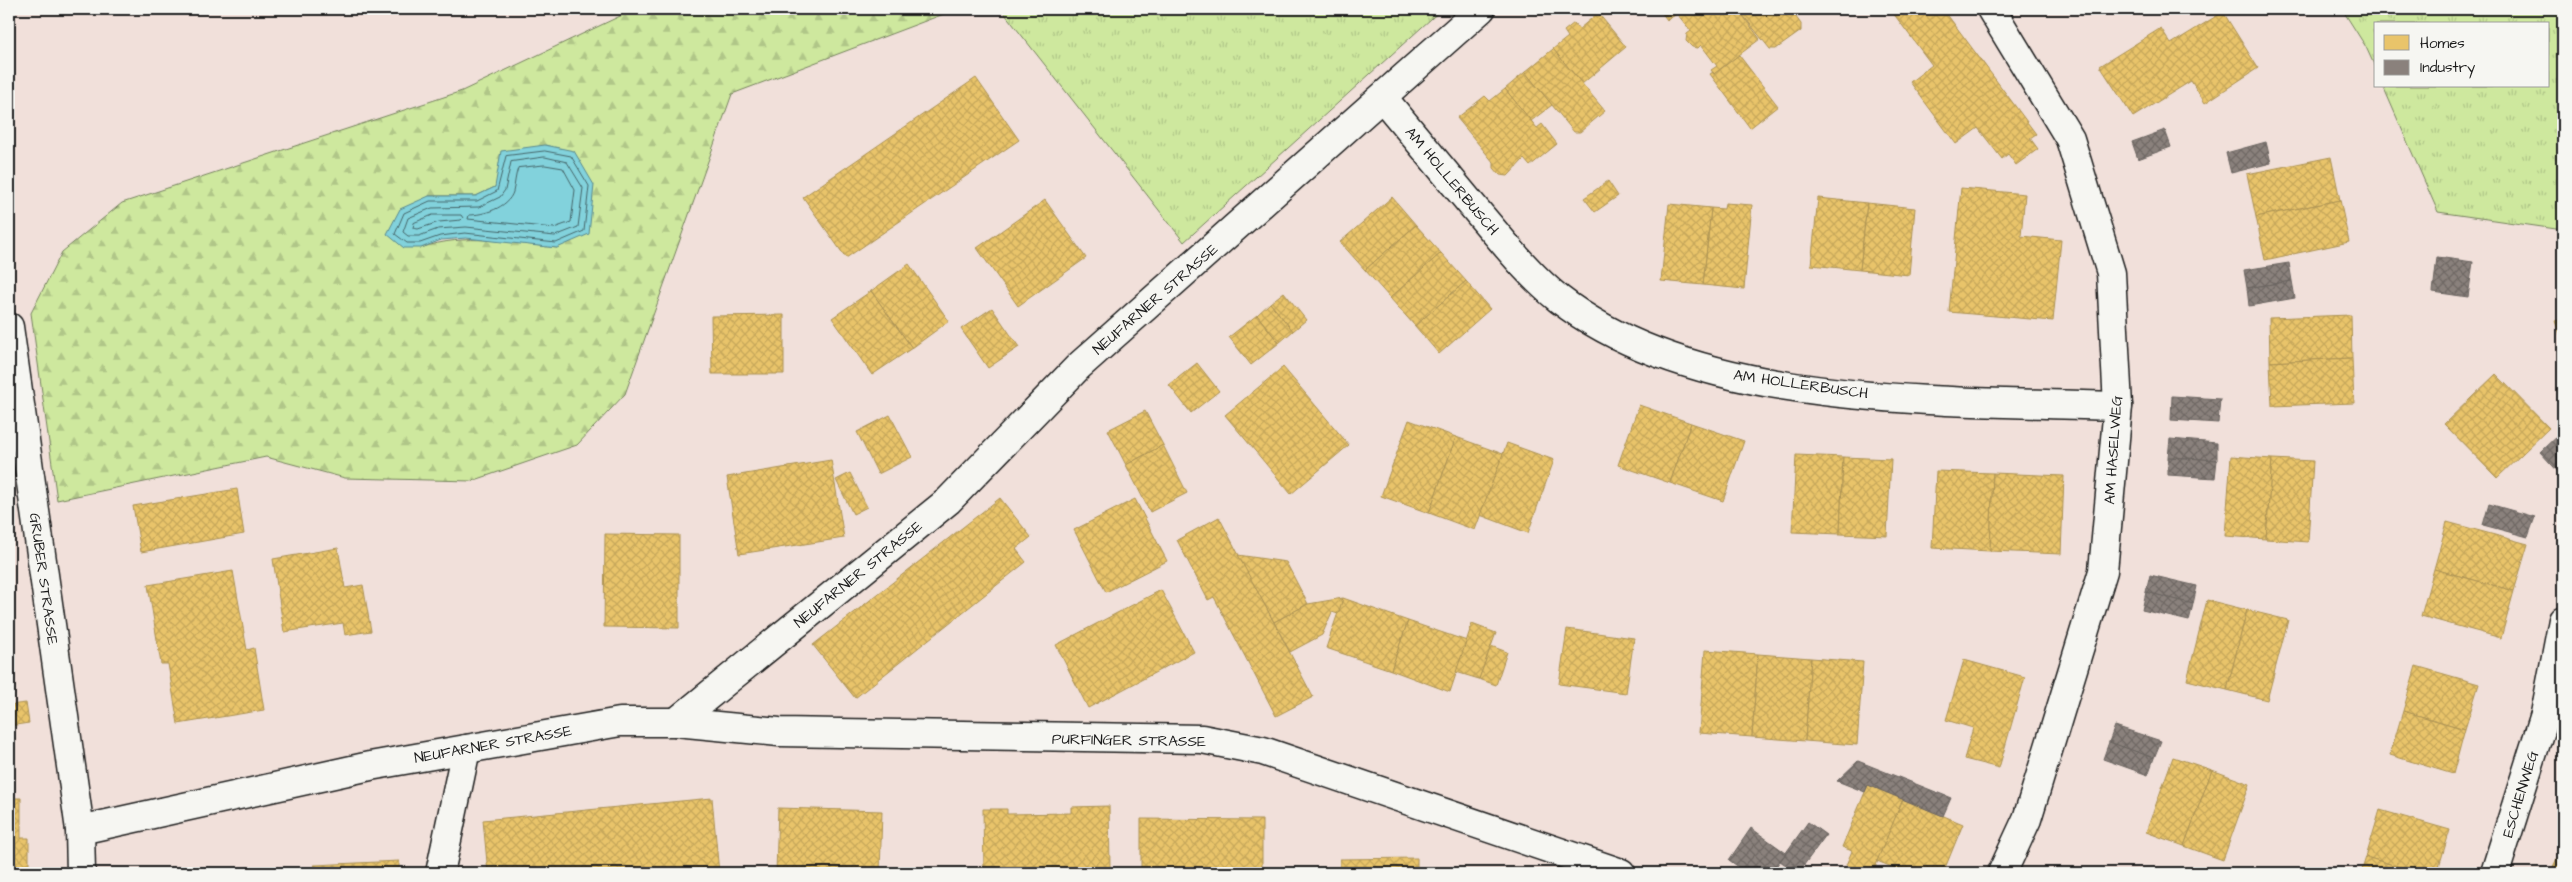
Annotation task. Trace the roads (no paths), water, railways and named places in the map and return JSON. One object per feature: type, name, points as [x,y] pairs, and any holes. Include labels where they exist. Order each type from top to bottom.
[{"type":"street","name":"NEUFARNER STRASSE","points":[[80,830],[370,766],[620,722],[676,722],[948,501],[1079,366],[1481,9]]},
{"type":"street","name":"AM HASELWEG","points":[[1991,9],[2006,30],[2070,139],[2111,273],[2118,406],[2103,571],[2027,819],[2002,873]]},
{"type":"street","name":"AM HOLLERBUSCH","points":[[1383,98],[1508,248],[1558,298],[1596,324],[1653,352],[1720,372],[1778,384],[1858,394],[2118,406]]},
{"type":"street","name":"GRUBER STRASSE","points":[[9,327],[80,830],[81,873]]},
{"type":"street","name":"ESCHENWEG","points":[[2495,873],[2545,714],[2563,620]]},
{"type":"street","name":"ESCHENWEG","points":[[2545,714],[2563,692]]},
{"type":"street","name":"PURFINGER STRASSE","points":[[676,722],[779,732],[1202,739],[1263,751],[1621,873]]},
{"type":"street","points":[[440,873],[466,749]]},
{"type":"water","points":[[545,145],[574,151],[594,185],[589,234],[557,248],[466,238],[441,240],[421,248],[404,248],[387,234],[400,209],[429,196],[476,196],[495,187],[501,151]]}]
